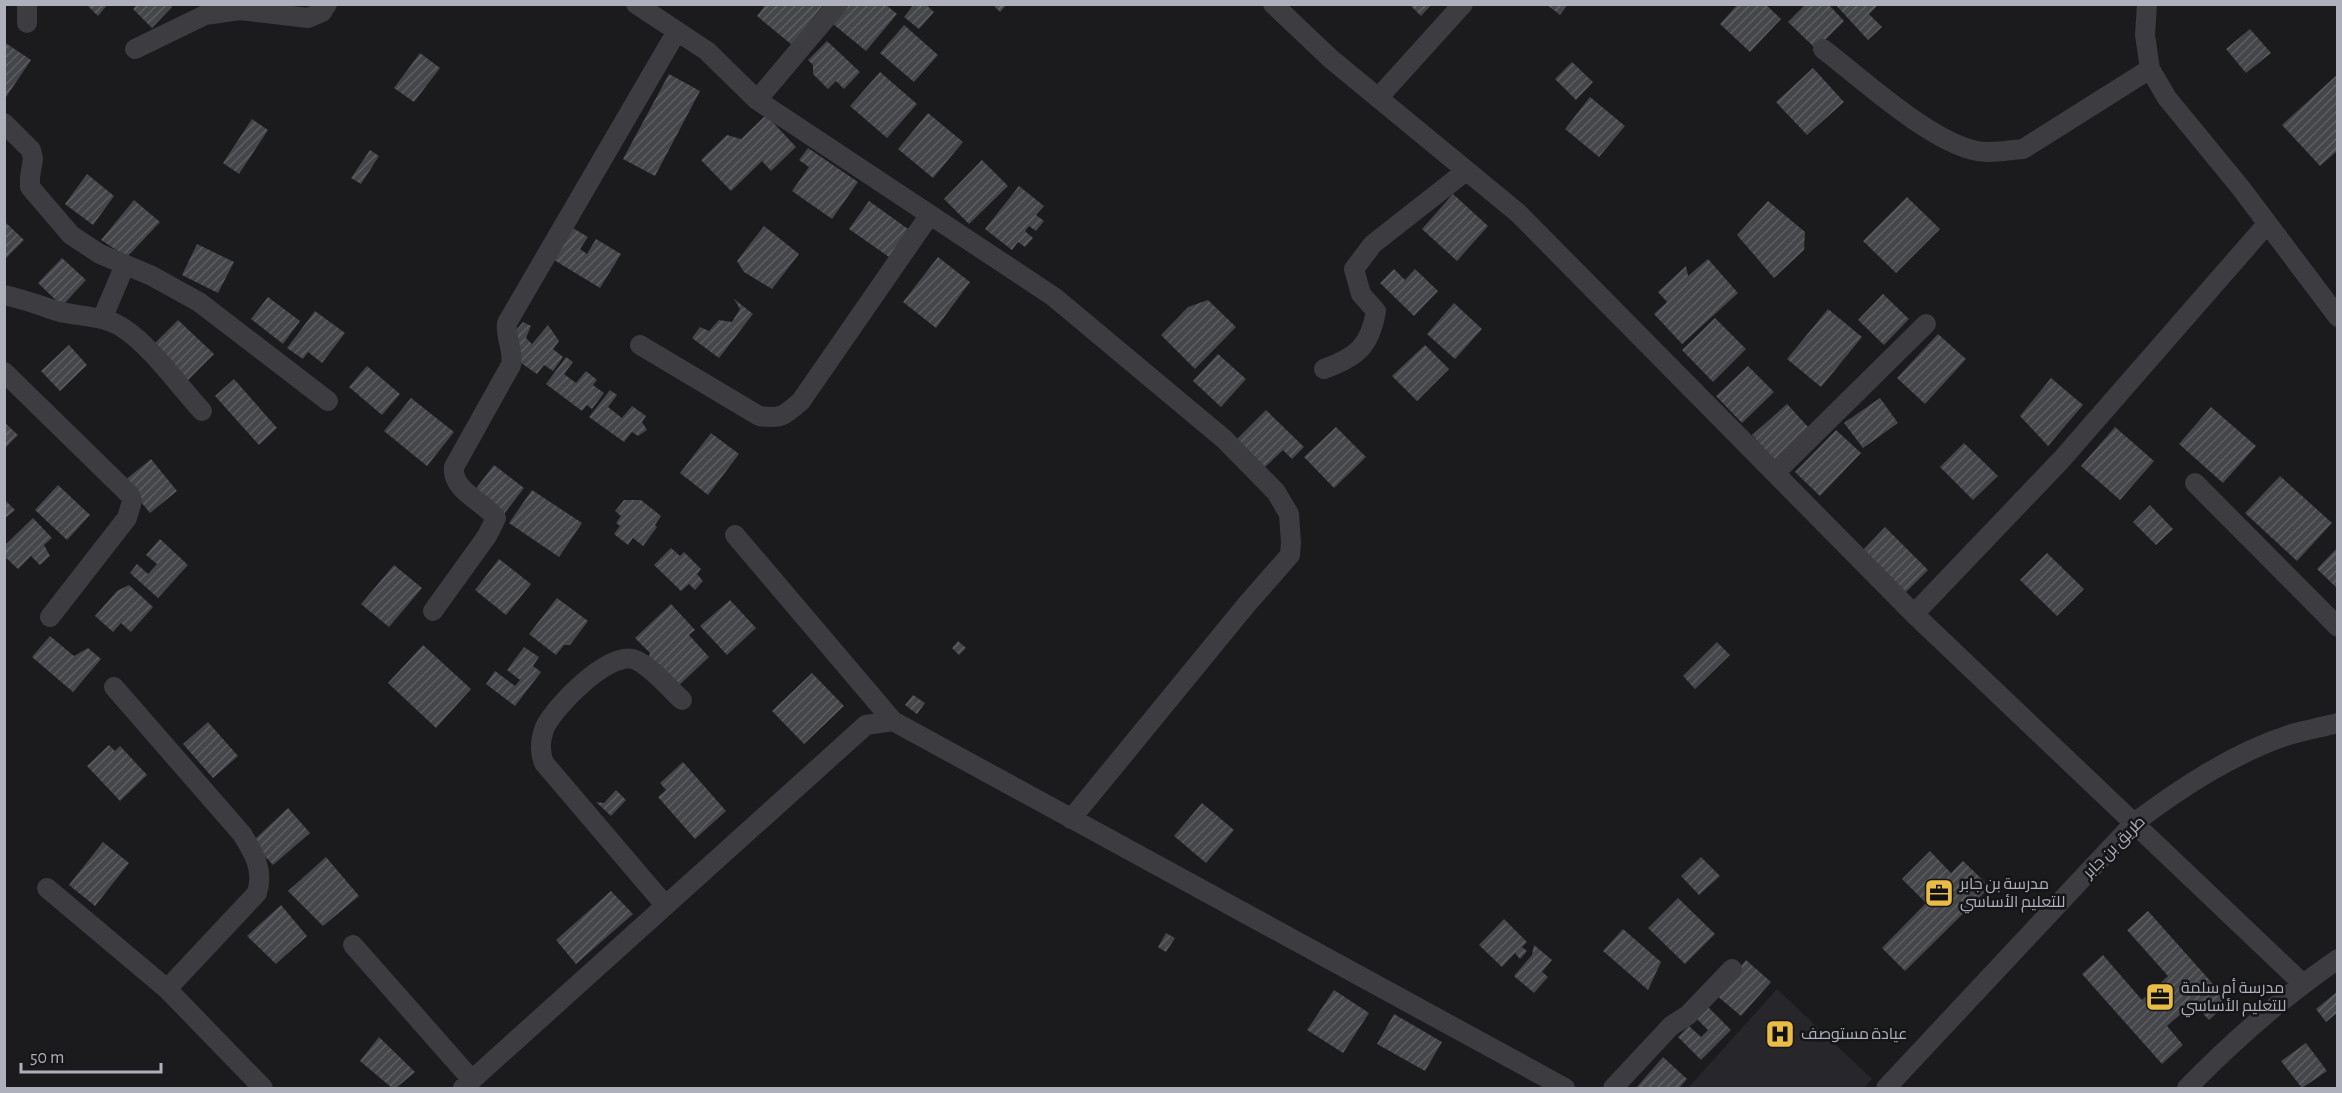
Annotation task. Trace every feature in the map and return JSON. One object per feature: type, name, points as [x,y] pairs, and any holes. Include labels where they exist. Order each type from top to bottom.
[{"type":"street","points":[[135,49],[205,15],[240,10],[308,18],[322,12],[327,4]]},
{"type":"street","points":[[636,4],[707,51],[757,100],[1054,297],[1224,439],[1276,492],[1289,514],[1290,555],[1247,604],[1071,819]]},
{"type":"street","points":[[757,100],[838,4]]},
{"type":"street","points":[[1272,4],[1331,59],[1518,213],[1914,614],[2302,983]]},
{"type":"street","points":[[1378,98],[1463,4]]},
{"type":"street","points":[[2147,4],[2145,35],[2150,69],[2167,98],[2240,187],[2337,317]]},
{"type":"street","points":[[433,611],[487,536],[496,518],[460,486],[453,472],[454,466],[511,365],[513,357],[508,340],[507,322],[677,31]]},
{"type":"street","points":[[1823,48],[1917,122],[1976,151],[1998,152],[2023,148],[2150,69]]},
{"type":"street","points":[[4,123],[31,150],[33,159],[30,187],[71,235],[100,254],[152,276],[198,302],[328,401]]},
{"type":"street","points":[[1324,369],[1340,363],[1364,347],[1372,332],[1376,311],[1361,294],[1354,269],[1362,257],[1373,244],[1466,171]]},
{"type":"street","points":[[640,345],[759,416],[777,418],[788,413],[801,401],[929,216]]},
{"type":"street","points":[[1914,614],[2062,459],[2267,224]]},
{"type":"street","points":[[102,319],[125,265]]},
{"type":"street","points":[[4,295],[58,311],[102,319],[123,327],[139,340],[202,411]]},
{"type":"street","points":[[1775,473],[1926,324]]},
{"type":"street","points":[[4,372],[130,495],[132,501],[127,518],[50,617]]},
{"type":"street","points":[[2195,483],[2337,627]]},
{"type":"street","points":[[735,535],[893,721],[1565,1089]]},
{"type":"street","points":[[665,905],[544,763],[539,751],[545,727],[568,696],[616,661],[631,659],[643,664],[682,700]]},
{"type":"street","points":[[114,687],[242,834],[256,855],[259,868],[260,883],[257,893],[167,989]]},
{"type":"street","points":[[353,945],[468,1084],[866,725],[893,721]]},
{"type":"street","name":"طريق بن جابر","points":[[1886,1089],[2134,823],[2175,794],[2226,763],[2292,734],[2337,723]]},
{"type":"street","points":[[47,888],[167,989],[263,1089]]},
{"type":"street","points":[[2187,1089],[2255,1021],[2302,983],[2337,959]]},
{"type":"street","points":[[1613,1089],[1671,1026],[1688,1014],[1732,969]]},
{"type":"shaded area","name":"عيادة مستوصف","points":[[1777,989],[1872,1079],[1864,1088],[1688,1088]]},
{"type":"building","points":[[86,4],[108,4],[98,16]]},
{"type":"building","points":[[137,4],[170,4],[172,7],[152,28],[133,9]]},
{"type":"building","points":[[766,4],[824,4],[792,45],[757,16]]},
{"type":"building","points":[[914,4],[925,4],[934,12],[919,29],[904,17]]},
{"type":"building","points":[[992,4],[1007,4],[1000,12]]},
{"type":"building","points":[[1409,4],[1432,4],[1421,16]]},
{"type":"building","points":[[1546,4],[1568,4],[1560,15]]},
{"type":"building","points":[[1738,4],[1765,4],[1781,19],[1750,52],[1720,24]]},
{"type":"building","points":[[1806,4],[1828,4],[1844,21],[1816,49],[1788,22]]},
{"type":"building","points":[[1835,4],[1879,4],[1869,14],[1882,27],[1868,40]]},
{"type":"building","points":[[849,5],[886,5],[897,14],[866,51],[833,24]]},
{"type":"building","points":[[904,25],[938,55],[914,82],[880,53]]},
{"type":"building","points":[[2250,29],[2271,53],[2246,73],[2226,49]]},
{"type":"building","points":[[827,41],[860,72],[844,89],[836,81],[828,89],[813,74],[813,65],[808,60]]},
{"type":"building","points":[[4,42],[31,60],[4,100]]},
{"type":"building","points":[[420,53],[440,68],[414,102],[394,88]]},
{"type":"building","points":[[1572,62],[1593,82],[1576,100],[1555,79]]},
{"type":"building","points":[[1813,68],[1844,102],[1807,135],[1776,102]]},
{"type":"building","points":[[880,72],[917,104],[887,138],[850,106]]},
{"type":"building","points":[[669,74],[700,91],[655,176],[623,159]]},
{"type":"building","points":[[2338,74],[2338,150],[2320,166],[2282,125]]},
{"type":"building","points":[[1590,97],[1625,126],[1599,157],[1565,129]]},
{"type":"building","points":[[928,113],[963,142],[933,178],[898,149]]},
{"type":"building","points":[[766,115],[796,147],[771,171],[762,161],[731,191],[701,160],[727,135],[741,139]]},
{"type":"building","points":[[252,119],[268,130],[239,174],[223,163]]},
{"type":"building","points":[[808,148],[858,182],[832,219],[792,191],[809,167],[799,160]]},
{"type":"building","points":[[370,150],[379,156],[361,184],[351,178]]},
{"type":"building","points":[[982,160],[1008,186],[969,224],[944,199]]},
{"type":"building","points":[[87,174],[114,196],[93,225],[65,204]]},
{"type":"building","points":[[1019,186],[1044,206],[1036,215],[1044,221],[1036,231],[1029,226],[1025,231],[1033,238],[1025,247],[1018,242],[1012,250],[985,229]]},
{"type":"building","points":[[1453,194],[1488,226],[1457,261],[1422,229]]},
{"type":"building","points":[[1907,197],[1940,229],[1896,273],[1863,241]]},
{"type":"building","points":[[134,200],[160,222],[127,257],[101,240]]},
{"type":"building","points":[[869,201],[908,229],[889,257],[849,229]]},
{"type":"building","points":[[1768,201],[1805,232],[1804,250],[1774,278],[1737,235]]},
{"type":"building","points":[[4,221],[24,240],[4,260]]},
{"type":"building","points":[[764,226],[799,254],[772,289],[744,272],[737,261]]},
{"type":"building","points":[[573,228],[588,237],[580,249],[587,254],[596,239],[621,254],[600,288],[554,260]]},
{"type":"building","points":[[197,244],[234,262],[218,293],[182,275]]},
{"type":"building","points":[[938,257],[970,282],[936,328],[903,302]]},
{"type":"building","points":[[62,258],[86,280],[62,306],[38,283]]},
{"type":"building","points":[[1708,259],[1738,293],[1682,344],[1654,314],[1667,302],[1658,292],[1686,266],[1688,276]]},
{"type":"building","points":[[1394,269],[1405,280],[1415,269],[1438,291],[1414,316],[1380,283]]},
{"type":"building","points":[[1883,294],[1909,319],[1884,345],[1858,320]]},
{"type":"building","points":[[268,297],[300,321],[283,344],[251,319]]},
{"type":"building","points":[[734,299],[753,314],[719,358],[692,338],[700,327],[709,331],[719,320],[732,322],[740,309]]},
{"type":"building","points":[[1208,300],[1236,327],[1195,369],[1161,335],[1188,307]]},
{"type":"building","points":[[1454,303],[1482,329],[1455,359],[1427,334]]},
{"type":"building","points":[[1828,309],[1862,337],[1821,387],[1787,359]]},
{"type":"building","points":[[315,311],[345,333],[322,363],[308,352],[303,359],[287,348]]},
{"type":"building","points":[[1715,318],[1746,349],[1713,382],[1682,350]]},
{"type":"building","points":[[178,320],[214,354],[187,381],[151,347]]},
{"type":"building","points":[[523,322],[531,326],[526,338],[532,344],[548,325],[559,341],[553,349],[563,357],[553,371],[544,365],[537,374],[521,363],[512,335]]},
{"type":"building","points":[[1938,334],[1966,359],[1925,404],[1897,378]]},
{"type":"building","points":[[69,345],[87,365],[60,391],[41,371]]},
{"type":"building","points":[[1425,345],[1449,369],[1417,401],[1392,376]]},
{"type":"building","points":[[1218,354],[1246,379],[1221,407],[1193,381]]},
{"type":"building","points":[[566,357],[573,362],[564,374],[576,383],[586,371],[597,380],[593,385],[604,393],[592,409],[587,405],[582,411],[546,384]]},
{"type":"building","points":[[367,366],[400,394],[382,415],[349,387]]},
{"type":"building","points":[[1748,366],[1774,392],[1742,423],[1716,396]]},
{"type":"building","points":[[2051,378],[2083,405],[2048,446],[2020,416]]},
{"type":"building","points":[[234,379],[277,428],[259,445],[215,396]]},
{"type":"building","points":[[610,390],[617,395],[608,407],[622,418],[632,406],[646,416],[642,422],[647,430],[638,436],[632,432],[624,442],[589,417]]},
{"type":"building","points":[[411,398],[454,432],[427,466],[384,431]]},
{"type":"building","points":[[1880,398],[1898,423],[1863,448],[1844,423]]},
{"type":"building","points":[[1787,404],[1810,429],[1775,461],[1752,435]]},
{"type":"building","points":[[2211,407],[2256,446],[2223,483],[2179,444]]},
{"type":"building","points":[[1266,410],[1304,447],[1292,459],[1283,450],[1265,467],[1237,439]]},
{"type":"building","points":[[4,422],[18,435],[4,449]]},
{"type":"building","points":[[1336,427],[1366,457],[1334,488],[1304,457]]},
{"type":"building","points":[[2115,427],[2154,461],[2120,500],[2081,466]]},
{"type":"building","points":[[1836,430],[1861,453],[1820,496],[1795,472]]},
{"type":"building","points":[[711,433],[739,454],[708,495],[680,473]]},
{"type":"building","points":[[1964,443],[1998,476],[1973,500],[1940,467]]},
{"type":"building","points":[[151,459],[177,491],[150,513],[124,481]]},
{"type":"building","points":[[494,465],[524,488],[504,514],[474,491]]},
{"type":"building","points":[[2280,476],[2332,523],[2297,561],[2245,513]]},
{"type":"building","points":[[58,485],[90,515],[67,540],[35,510]]},
{"type":"building","points":[[532,490],[582,523],[559,557],[509,523]]},
{"type":"building","points":[[4,499],[15,510],[4,519]]},
{"type":"building","points":[[624,500],[641,500],[661,516],[655,525],[657,527],[643,546],[633,538],[628,545],[614,534],[620,526],[616,523],[621,516],[615,511]]},
{"type":"building","points":[[2150,505],[2173,529],[2156,545],[2133,522]]},
{"type":"building","points":[[33,518],[52,538],[44,545],[50,556],[40,565],[31,556],[18,569],[4,556],[4,546]]},
{"type":"building","points":[[1885,527],[1928,570],[1905,593],[1863,550]]},
{"type":"building","points":[[160,539],[188,565],[158,598],[130,573],[137,564],[148,574],[157,564],[146,555]]},
{"type":"building","points":[[2338,547],[2338,589],[2317,569]]},
{"type":"building","points":[[671,548],[680,556],[684,552],[701,569],[697,574],[703,581],[695,590],[689,584],[681,591],[654,565]]},
{"type":"building","points":[[2047,553],[2084,589],[2057,616],[2020,580]]},
{"type":"building","points":[[499,559],[531,584],[506,615],[475,590]]},
{"type":"building","points":[[394,565],[422,588],[389,627],[361,604]]},
{"type":"building","points":[[129,585],[153,607],[131,632],[121,623],[113,632],[95,616],[117,591]]},
{"type":"building","points":[[557,598],[588,621],[570,645],[564,645],[556,655],[529,634]]},
{"type":"building","points":[[730,600],[756,628],[727,655],[700,626]]},
{"type":"building","points":[[671,604],[695,630],[689,635],[709,657],[675,689],[648,659],[650,653],[635,638]]},
{"type":"building","points":[[50,636],[74,656],[88,648],[101,659],[73,692],[32,657]]},
{"type":"building","points":[[958,641],[966,648],[959,655],[952,648]]},
{"type":"building","points":[[1717,642],[1730,655],[1695,689],[1683,676]]},
{"type":"building","points":[[423,645],[471,689],[436,728],[388,683]]},
{"type":"building","points":[[524,647],[539,657],[533,666],[541,672],[515,706],[486,684],[495,671],[515,686],[520,680],[507,670]]},
{"type":"building","points":[[812,673],[844,706],[804,744],[772,711]]},
{"type":"building","points":[[913,695],[925,703],[917,714],[905,705]]},
{"type":"building","points":[[208,722],[238,756],[213,778],[183,744]]},
{"type":"building","points":[[109,745],[115,751],[120,746],[147,775],[120,801],[87,766]]},
{"type":"building","points":[[683,762],[726,811],[695,839],[658,797],[666,790],[660,783]]},
{"type":"building","points":[[616,790],[626,800],[611,816],[596,802],[604,803]]},
{"type":"building","points":[[1202,803],[1234,830],[1206,863],[1174,836]]},
{"type":"building","points":[[288,808],[310,833],[273,865],[252,842]]},
{"type":"building","points":[[103,842],[129,863],[95,906],[69,885]]},
{"type":"building","points":[[1930,851],[1951,873],[1963,861],[1990,887],[1905,971],[1882,948],[1926,903],[1902,879]]},
{"type":"building","points":[[326,857],[359,896],[323,926],[288,891]]},
{"type":"building","points":[[1701,857],[1720,876],[1699,895],[1681,876]]},
{"type":"building","points":[[611,891],[633,914],[576,964],[556,940]]},
{"type":"building","points":[[1678,898],[1715,934],[1685,964],[1648,928]]},
{"type":"building","points":[[281,905],[307,936],[276,964],[247,936]]},
{"type":"building","points":[[2148,911],[2229,1002],[2209,1020],[2193,1003],[2167,1026],[2183,1045],[2162,1064],[2082,974],[2103,955],[2142,1000],[2168,976],[2127,930]]},
{"type":"building","points":[[1504,919],[1527,942],[1522,947],[1527,951],[1520,959],[1515,953],[1502,967],[1479,945]]},
{"type":"building","points":[[1623,929],[1661,962],[1648,990],[1603,951]]},
{"type":"building","points":[[1166,933],[1175,938],[1166,952],[1158,947]]},
{"type":"building","points":[[1534,945],[1552,960],[1542,972],[1548,977],[1534,993],[1514,976],[1532,955]]},
{"type":"building","points":[[1746,960],[1771,982],[1741,1016],[1716,995]]},
{"type":"building","points":[[1334,990],[1369,1013],[1343,1053],[1307,1030]]},
{"type":"building","points":[[2338,991],[2338,1012],[2326,1022],[2316,1009]]},
{"type":"building","points":[[1706,1005],[1731,1030],[1701,1060],[1678,1037],[1689,1026],[1701,1037],[1708,1030],[1695,1017]]},
{"type":"building","points":[[1394,1014],[1442,1042],[1425,1071],[1377,1044]]},
{"type":"building","points":[[379,1037],[415,1072],[396,1088],[392,1088],[360,1061]]},
{"type":"building","points":[[2306,1043],[2327,1071],[2302,1088],[2281,1061]]},
{"type":"building","points":[[1663,1057],[1687,1079],[1679,1088],[1636,1088]]},
{"type":"place","name":"مدرسة بن جابر للتعليم الأساسي","points":[[1939,893]]},
{"type":"place","name":"مدرسة أم سلمة للتعليم الأساسي","points":[[2160,997]]},
{"type":"place","name":"عيادة مستوصف","points":[[1780,1034]]}]
